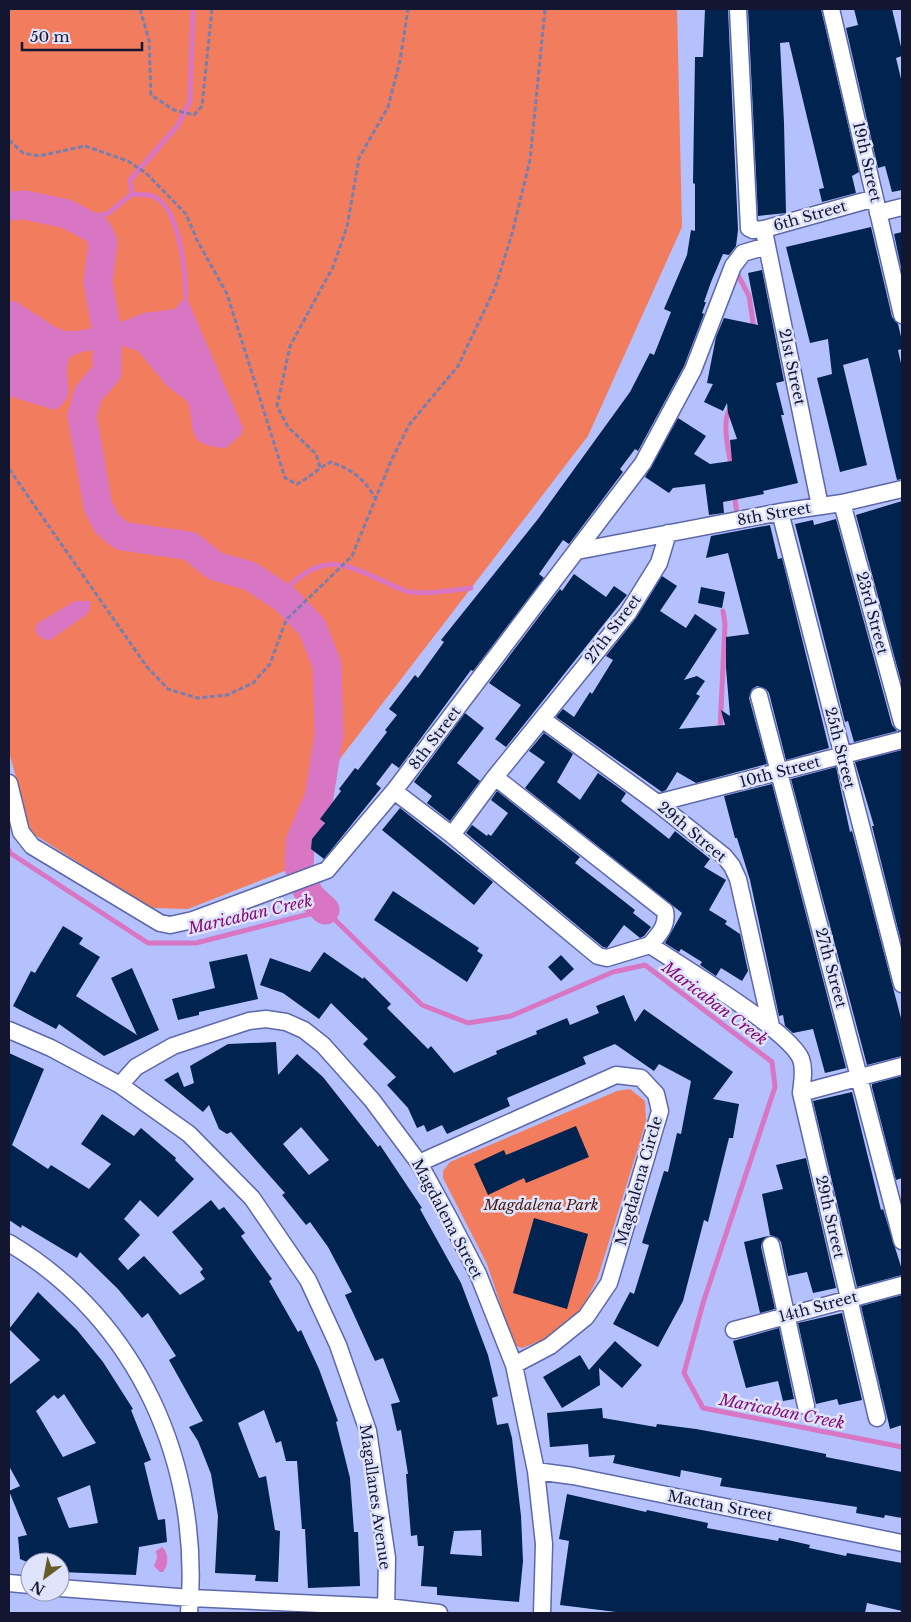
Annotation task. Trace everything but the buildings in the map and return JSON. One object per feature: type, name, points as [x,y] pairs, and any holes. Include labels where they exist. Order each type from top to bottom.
[{"type":"street","name":"6th Street","points":[[738,9],[748,224],[753,230],[764,229],[876,205],[902,206]]},
{"type":"street","name":"19th Street","points":[[831,9],[902,316]]},
{"type":"street","name":"21st Street","points":[[764,229],[820,506]]},
{"type":"street","points":[[577,551],[643,463],[692,370],[733,266],[743,253],[767,246]]},
{"type":"street","name":"8th Street","points":[[9,783],[22,832],[32,846],[160,923],[170,925],[192,920],[321,872],[334,864],[394,791],[577,551],[780,512],[842,503],[902,489]]},
{"type":"street","name":"23rd Street","points":[[842,503],[902,722]]},
{"type":"street","name":"25th Street","points":[[780,512],[902,984]]},
{"type":"street","name":"27th Street","points":[[452,835],[495,778],[628,613],[659,563],[668,533]]},
{"type":"street","name":"27th Street","points":[[759,696],[902,1241]]},
{"type":"street","name":"29th Street","points":[[542,720],[657,803],[724,856],[732,866],[738,879],[771,1026]]},
{"type":"street","name":"10th Street","points":[[657,803],[902,740]]},
{"type":"street","points":[[394,791],[452,835],[602,958],[650,945],[664,928],[666,920],[665,911],[495,778]]},
{"type":"street","name":"29th Street","points":[[650,945],[771,1026],[798,1053],[803,1068],[801,1093],[877,1418]]},
{"type":"street","name":"Magdalena Street","points":[[120,1085],[136,1067],[173,1046],[249,1021],[266,1019],[286,1022],[304,1030],[323,1045],[372,1100],[419,1164],[478,1274],[514,1365],[536,1471],[544,1544],[542,1613]]},
{"type":"street","name":"Magallanes Avenue","points":[[9,1030],[52,1048],[120,1085],[189,1134],[252,1198],[308,1280],[338,1345],[368,1431],[387,1558],[387,1610]]},
{"type":"street","points":[[801,1093],[902,1066]]},
{"type":"street","name":"Magdalena Circle","points":[[419,1164],[616,1075],[642,1078],[656,1094],[660,1112],[609,1283],[586,1317],[550,1346],[514,1365]]},
{"type":"street","points":[[9,1243],[48,1270],[82,1300],[108,1330],[142,1380],[159,1415],[180,1474],[189,1523],[190,1606]]},
{"type":"street","points":[[770,1245],[806,1406]]},
{"type":"street","name":"14th Street","points":[[734,1330],[902,1285]]},
{"type":"street","name":"Mactan Street","points":[[536,1471],[582,1478],[902,1543]]},
{"type":"street","points":[[70,1589],[190,1606],[387,1610],[439,1613]]},
{"type":"path","points":[[140,9],[150,40],[151,95],[174,110],[194,116],[202,106],[212,9]]},
{"type":"path","points":[[320,467],[316,454],[288,427],[277,406],[290,346],[333,267],[346,228],[359,158],[388,107],[400,61],[408,9]]},
{"type":"path","points":[[9,469],[147,667],[168,689],[197,698],[227,695],[253,683],[270,664],[286,620],[352,556],[409,425],[458,366],[496,288],[512,234],[530,160],[545,9]]},
{"type":"path","points":[[9,140],[23,153],[40,156],[85,146],[128,161],[146,173],[186,214],[197,240],[227,294],[285,478],[297,484],[310,477],[320,467],[331,462],[344,467],[366,482],[376,499]]},
{"type":"green space","points":[[9,9],[677,9],[682,227],[588,436],[309,799],[287,870],[188,909],[153,908],[142,903],[35,835],[30,829],[9,752]]},
{"type":"green space","name":"Magdalena Park","points":[[630,1089],[645,1101],[646,1122],[598,1277],[580,1313],[550,1337],[522,1348],[514,1345],[487,1264],[443,1178],[443,1171],[450,1162],[617,1091]]},
{"type":"shaded area","points":[[186,296],[243,428],[241,435],[226,448],[213,447],[203,444],[198,440],[192,428],[188,402],[167,386],[138,351],[122,346],[82,352],[70,357],[67,373],[68,393],[62,405],[54,410],[9,396],[9,302],[15,301],[57,328],[77,331],[118,323],[144,313],[175,309]]},
{"type":"shaded area","points":[[75,601],[90,601],[90,609],[87,614],[50,640],[39,636],[35,630],[38,623]]},
{"type":"shaded area","points":[[162,1547],[166,1552],[167,1563],[163,1572],[160,1572],[154,1566],[157,1558],[156,1551]]},
{"type":"waterway","points":[[132,194],[130,180],[178,125],[190,101],[193,9]]},
{"type":"waterway","points":[[67,214],[92,216],[107,214],[132,194],[152,196],[161,202],[169,212],[179,240],[186,296]]},
{"type":"waterway","points":[[9,206],[25,205],[67,214],[97,230],[103,242],[98,282],[107,333],[107,372],[88,394],[82,416],[98,506],[107,524],[122,536],[190,546],[215,566],[250,576],[285,599],[312,627],[327,665],[329,734],[319,797],[300,842],[299,868],[309,895],[325,910]]},
{"type":"waterway","points":[[737,273],[749,296],[754,329]]},
{"type":"waterway","points":[[731,467],[727,444],[726,419],[732,405]]},
{"type":"waterway","points":[[734,493],[737,513]]},
{"type":"waterway","points":[[285,599],[286,589],[299,577],[311,570],[334,564],[357,570],[410,592],[433,593],[471,588]]},
{"type":"waterway","points":[[720,730],[725,624],[723,611]]},
{"type":"waterway","name":"Maricaban Creek","points":[[9,850],[10,853],[148,943],[196,943],[325,910],[422,1005],[468,1023],[511,1016],[613,972],[645,965],[772,1062],[775,1087],[703,1303],[684,1373],[703,1408],[902,1447]]}]
